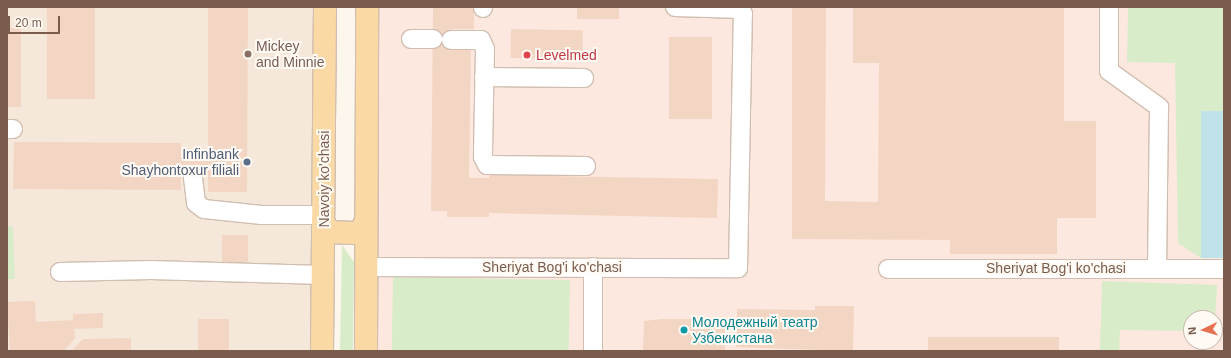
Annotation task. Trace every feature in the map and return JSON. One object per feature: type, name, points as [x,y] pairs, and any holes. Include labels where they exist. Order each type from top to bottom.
[{"type":"main road","name":"Navoiy ko'chasi","points":[[322,351],[325,7]]},
{"type":"main road","points":[[366,351],[367,7]]},
{"type":"main road","points":[[323,217],[330,233],[354,233],[363,229],[366,219]]},
{"type":"street","name":"Sheriyat Bog'i ko'chasi","points":[[366,267],[738,268],[743,14],[741,9],[675,7]]},
{"type":"street","points":[[1110,7],[1109,70],[1159,107],[1157,268]]},
{"type":"street","points":[[411,39],[433,40]]},
{"type":"street","points":[[451,40],[481,40],[485,49],[483,157],[487,165],[586,166]]},
{"type":"street","points":[[484,77],[584,78]]},
{"type":"street","points":[[193,178],[196,204],[204,209],[262,215],[323,217]]},
{"type":"street","points":[[593,267],[593,351]]},
{"type":"street","name":"Sheriyat Bog'i ko'chasi","points":[[888,269],[1224,269]]},
{"type":"street","points":[[60,272],[151,270],[323,275]]},
{"type":"shaded area","points":[[7,7],[325,7],[325,351],[7,351]]},
{"type":"shaded area","points":[[367,7],[1224,7],[1224,351],[366,351]]},
{"type":"green space","points":[[1128,7],[1224,7],[1224,111],[1201,111],[1201,258],[1178,243],[1175,63],[1127,62]]},
{"type":"green space","points":[[7,226],[13,226],[15,279],[7,279]]},
{"type":"green space","points":[[342,245],[354,262],[353,351],[340,351]]},
{"type":"green space","points":[[393,277],[570,280],[569,351],[392,351]]},
{"type":"green space","points":[[1102,281],[1217,285],[1216,310],[1183,310],[1183,331],[1120,330],[1119,351],[1100,351]]},
{"type":"water","points":[[1201,111],[1224,111],[1224,258],[1201,258]]},
{"type":"building","points":[[47,7],[95,7],[95,99],[47,99]]},
{"type":"building","points":[[208,7],[248,7],[247,192],[208,192],[208,175],[181,175],[181,190],[13,189],[14,142],[181,143],[181,157],[208,158]]},
{"type":"building","points":[[433,7],[474,7],[474,29],[452,29],[451,40],[471,45],[469,178],[489,178],[489,175],[718,179],[717,218],[489,213],[489,217],[447,217],[447,211],[431,211]]},
{"type":"building","points":[[577,7],[619,7],[619,19],[577,19]]},
{"type":"building","points":[[792,7],[826,7],[825,201],[878,202],[879,63],[853,63],[853,7],[1064,7],[1064,121],[1096,121],[1096,218],[1057,218],[1057,254],[950,254],[950,240],[792,239]]},
{"type":"building","points":[[7,28],[21,28],[21,107],[7,107]]},
{"type":"building","points":[[511,29],[583,30],[582,59],[510,58]]},
{"type":"building","points":[[669,37],[712,37],[712,119],[669,119]]},
{"type":"building","points":[[222,235],[248,235],[248,262],[222,262]]},
{"type":"building","points":[[35,301],[36,322],[73,320],[73,314],[103,313],[103,328],[74,329],[75,338],[64,351],[10,351],[7,302]]},
{"type":"building","points":[[815,306],[854,306],[853,351],[736,347],[737,309],[815,310]]},
{"type":"building","points":[[198,319],[229,319],[229,351],[198,351]]},
{"type":"building","name":"Молодежный театр Узбекистана","points":[[661,319],[725,319],[725,351],[643,351],[644,321]]},
{"type":"building","points":[[928,337],[1059,337],[1059,351],[928,351]]},
{"type":"building","points":[[131,338],[131,351],[71,351],[83,339]]},
{"type":"place","name":"Mickey and Minnie","points":[[248,54]]},
{"type":"place","name":"Levelmed","points":[[527,55]]},
{"type":"place","name":"Infinbank Shayhontoxur filiali","points":[[247,162]]},
{"type":"place","name":"Молодежный театр Узбекистана","points":[[684,330]]}]
